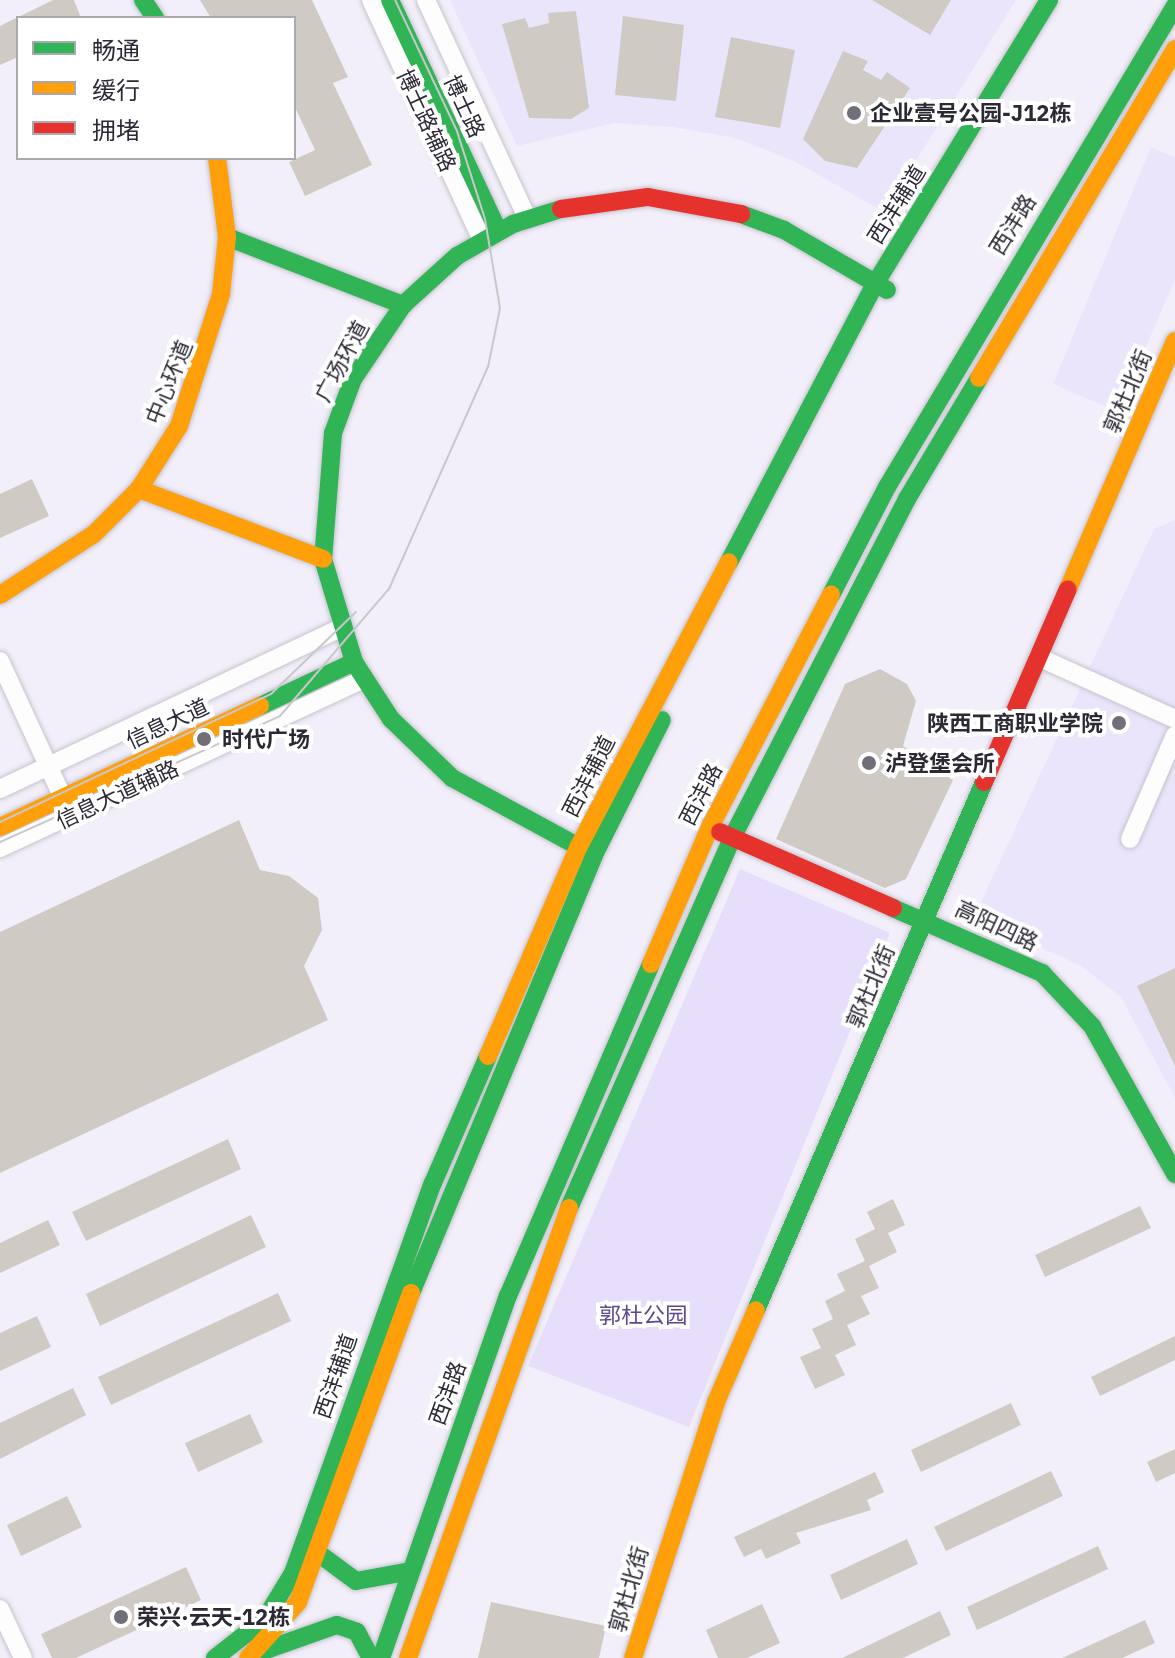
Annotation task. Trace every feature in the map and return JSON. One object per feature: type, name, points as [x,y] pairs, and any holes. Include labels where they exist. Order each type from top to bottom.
[{"type":"main road","name":"博士路","points":[[390,0],[505,228]]},
{"type":"main road","name":"博士路","points":[[407,0],[505,228]]},
{"type":"main road","name":"西沣辅道","points":[[215,1658],[265,1619],[293,1573],[407,1250],[586,852],[747,551],[882,288],[1049,0]]},
{"type":"main road","name":"西沣辅道","points":[[882,288],[1068,0]]},
{"type":"main road","name":"西沣路","points":[[381,1658],[406,1572],[573,1133],[710,827],[887,487],[1175,6]]},
{"type":"main road","points":[[408,1658],[420,1617],[564,1220],[732,838],[907,499],[1175,49]]},
{"type":"main road","name":"中心环道","points":[[0,595],[59,562],[139,489],[199,379],[227,237],[217,160]]},
{"type":"main road","name":"广场环道","points":[[586,852],[452,778],[414,744],[355,663],[341,628],[323,559],[322,502],[340,408],[403,305],[505,228],[612,198],[720,207],[784,230],[882,288]]},
{"type":"main road","points":[[227,237],[403,305]]},
{"type":"main road","name":"郭杜北街","points":[[644,1658],[730,1407],[1045,660],[1175,341]]},
{"type":"main road","name":"郭杜北街","points":[[1045,660],[1175,378]]},
{"type":"main road","points":[[139,489],[323,559]]},
{"type":"main road","name":"信息大道","points":[[0,811],[60,791],[355,663]]},
{"type":"main road","name":"信息大道","points":[[0,827],[60,791]]},
{"type":"main road","name":"高阳四路","points":[[710,827],[1042,973],[1071,998],[1175,1174]]},
{"type":"main road","name":"西沣辅道","points":[[249,1658],[298,1602],[439,1215],[586,852]]},
{"type":"main road","name":"郭杜北街","points":[[633,1658],[716,1402],[931,925]]},
{"type":"main road","points":[[318,1553],[356,1581],[406,1572]]},
{"type":"main road","points":[[249,1658],[337,1625],[357,1632],[371,1658]]},
{"type":"street","name":"博士路辅路","points":[[371,0],[505,228]]},
{"type":"street","points":[[426,0],[505,228]]},
{"type":"street","points":[[0,789],[341,628]]},
{"type":"street","points":[[1045,660],[1175,719]]},
{"type":"street","points":[[0,661],[60,791]]},
{"type":"street","name":"信息大道辅路","points":[[0,848],[355,663]]},
{"type":"street","points":[[1130,839],[1175,735]]},
{"type":"street","points":[[0,1609],[23,1658]]},
{"type":"shaded area","points":[[450,0],[1016,0],[884,212],[794,161],[736,138],[673,127],[614,123],[517,146]]},
{"type":"shaded area","points":[[1151,147],[1175,157],[1175,279],[1118,412],[1053,384]]},
{"type":"shaded area","name":"陕西工商职业学院","points":[[1175,520],[1175,1098],[1121,997],[1081,966],[974,917],[1154,529]]},
{"type":"green space","name":"郭杜公园","points":[[740,869],[890,933],[689,1427],[528,1366]]},
{"type":"building","points":[[53,0],[74,0],[80,16],[20,16]]},
{"type":"building","points":[[200,0],[312,0],[348,77],[333,83],[372,165],[305,196],[289,162],[315,150],[296,109],[296,16],[210,16]]},
{"type":"building","points":[[872,0],[951,0],[930,35]]},
{"type":"building","points":[[576,11],[589,108],[571,119],[529,118],[502,24],[525,18],[529,28],[549,23],[548,13]]},
{"type":"building","points":[[623,16],[684,25],[676,101],[615,95]]},
{"type":"building","points":[[16,18],[16,58],[0,65],[0,26]]},
{"type":"building","points":[[731,37],[795,50],[780,128],[715,117]]},
{"type":"building","name":"企业壹号公园-J12栋","points":[[843,51],[868,61],[863,70],[881,80],[887,72],[910,88],[857,168],[825,161],[803,139]]},
{"type":"building","points":[[32,479],[49,516],[0,538],[0,494]]},
{"type":"building","name":"泸登堡会所","points":[[880,669],[907,684],[916,701],[903,746],[953,780],[906,879],[885,888],[776,839],[845,684]]},
{"type":"building","points":[[239,820],[260,870],[289,876],[318,898],[322,930],[304,966],[328,1020],[0,1173],[0,932]]},
{"type":"building","points":[[1175,968],[1175,1066],[1137,986]]},
{"type":"building","points":[[228,1139],[241,1169],[86,1241],[72,1212]]},
{"type":"building","points":[[893,1199],[905,1225],[888,1233],[897,1252],[869,1266],[879,1288],[861,1296],[870,1314],[847,1325],[856,1345],[835,1355],[845,1375],[815,1389],[800,1357],[821,1348],[812,1329],[833,1319],[825,1301],[845,1291],[837,1274],[865,1261],[855,1239],[875,1229],[867,1212]]},
{"type":"building","points":[[1140,1206],[1151,1228],[1045,1277],[1035,1255]]},
{"type":"building","points":[[251,1215],[266,1247],[100,1326],[86,1294]]},
{"type":"building","points":[[48,1220],[60,1245],[0,1273],[0,1243]]},
{"type":"building","points":[[278,1293],[291,1321],[111,1405],[98,1377]]},
{"type":"building","points":[[37,1316],[51,1347],[0,1371],[0,1333]]},
{"type":"building","points":[[1175,1336],[1175,1360],[1100,1396],[1091,1377]]},
{"type":"building","points":[[73,1388],[86,1415],[0,1459],[0,1423]]},
{"type":"building","points":[[1011,1403],[1021,1425],[921,1472],[911,1450]]},
{"type":"building","points":[[250,1414],[263,1442],[198,1472],[185,1443]]},
{"type":"building","points":[[1175,1449],[1175,1473],[1156,1482],[1147,1462]]},
{"type":"building","points":[[1051,1471],[1063,1496],[946,1551],[934,1527]]},
{"type":"building","points":[[875,1472],[884,1492],[867,1500],[871,1510],[796,1533],[801,1543],[766,1559],[761,1549],[744,1557],[734,1537]]},
{"type":"building","points":[[67,1496],[82,1527],[21,1556],[7,1525]]},
{"type":"building","points":[[907,1539],[918,1564],[841,1600],[830,1575]]},
{"type":"building","points":[[1098,1546],[1108,1569],[977,1630],[967,1607]]},
{"type":"building","name":"荣兴·云天-12栋","points":[[186,1567],[201,1600],[76,1658],[52,1658],[41,1634]]},
{"type":"building","points":[[491,1602],[606,1626],[599,1658],[478,1658]]},
{"type":"building","points":[[762,1604],[780,1643],[747,1658],[718,1658],[706,1630]]},
{"type":"building","points":[[940,1611],[951,1635],[903,1658],[842,1658]]},
{"type":"building","points":[[1145,1620],[1155,1643],[1122,1658],[1062,1658]]},
{"type":"tram line","points":[[0,842],[280,716],[389,589],[488,367],[500,308],[485,219],[457,131],[395,0]]},
{"type":"tram line","points":[[0,822],[271,694],[356,612]]},
{"type":"traffic: fast","points":[[143,0],[154,16]]},
{"type":"traffic: fast","points":[[390,0],[498,231]]},
{"type":"traffic: fast","points":[[729,562],[875,284],[1049,0]]},
{"type":"traffic: fast","points":[[831,595],[887,487],[1175,6]]},
{"type":"traffic: fast","points":[[561,209],[513,224],[457,256],[403,305],[353,379],[333,433],[323,559],[354,662],[391,719],[452,778],[592,854]]},
{"type":"traffic: fast","points":[[741,214],[784,230],[887,290]]},
{"type":"traffic: fast","points":[[227,237],[403,305]]},
{"type":"traffic: fast","points":[[569,1208],[732,838],[907,499],[979,378]]},
{"type":"traffic: fast","points":[[260,706],[354,662]]},
{"type":"traffic: fast","points":[[411,1293],[594,855],[662,720]]},
{"type":"traffic: fast","points":[[756,1310],[984,782]]},
{"type":"traffic: fast","points":[[893,908],[1042,973],[1092,1026],[1175,1174]]},
{"type":"traffic: fast","points":[[381,1658],[508,1296],[651,964]]},
{"type":"traffic: fast","points":[[215,1658],[265,1619],[293,1573],[433,1183],[488,1056]]},
{"type":"traffic: fast","points":[[318,1553],[356,1581],[406,1572]]},
{"type":"traffic: fast","points":[[263,1651],[337,1625],[357,1632],[371,1658]]},
{"type":"traffic: slow","points":[[979,378],[1175,49]]},
{"type":"traffic: slow","points":[[0,595],[94,534],[139,489],[179,426],[221,294],[227,237],[217,160]]},
{"type":"traffic: slow","points":[[1068,589],[1175,341]]},
{"type":"traffic: slow","points":[[139,489],[323,559]]},
{"type":"traffic: slow","points":[[488,1056],[578,848],[729,562]]},
{"type":"traffic: slow","points":[[651,964],[710,827],[831,595]]},
{"type":"traffic: slow","points":[[0,827],[260,706]]},
{"type":"traffic: slow","points":[[408,1658],[569,1208]]},
{"type":"traffic: slow","points":[[248,1658],[298,1602],[411,1293]]},
{"type":"traffic: slow","points":[[633,1658],[716,1402],[756,1310]]},
{"type":"traffic: jam","points":[[561,209],[648,197],[741,214]]},
{"type":"traffic: jam","points":[[984,782],[1068,589]]},
{"type":"traffic: jam","points":[[720,832],[893,908]]},
{"type":"place","name":"企业壹号公园-J12栋","points":[[854,113]]},
{"type":"place","name":"陕西工商职业学院","points":[[1119,723]]},
{"type":"place","name":"时代广场","points":[[204,739]]},
{"type":"place","name":"泸登堡会所","points":[[869,763]]},
{"type":"place","name":"荣兴·云天-12栋","points":[[121,1617]]}]
